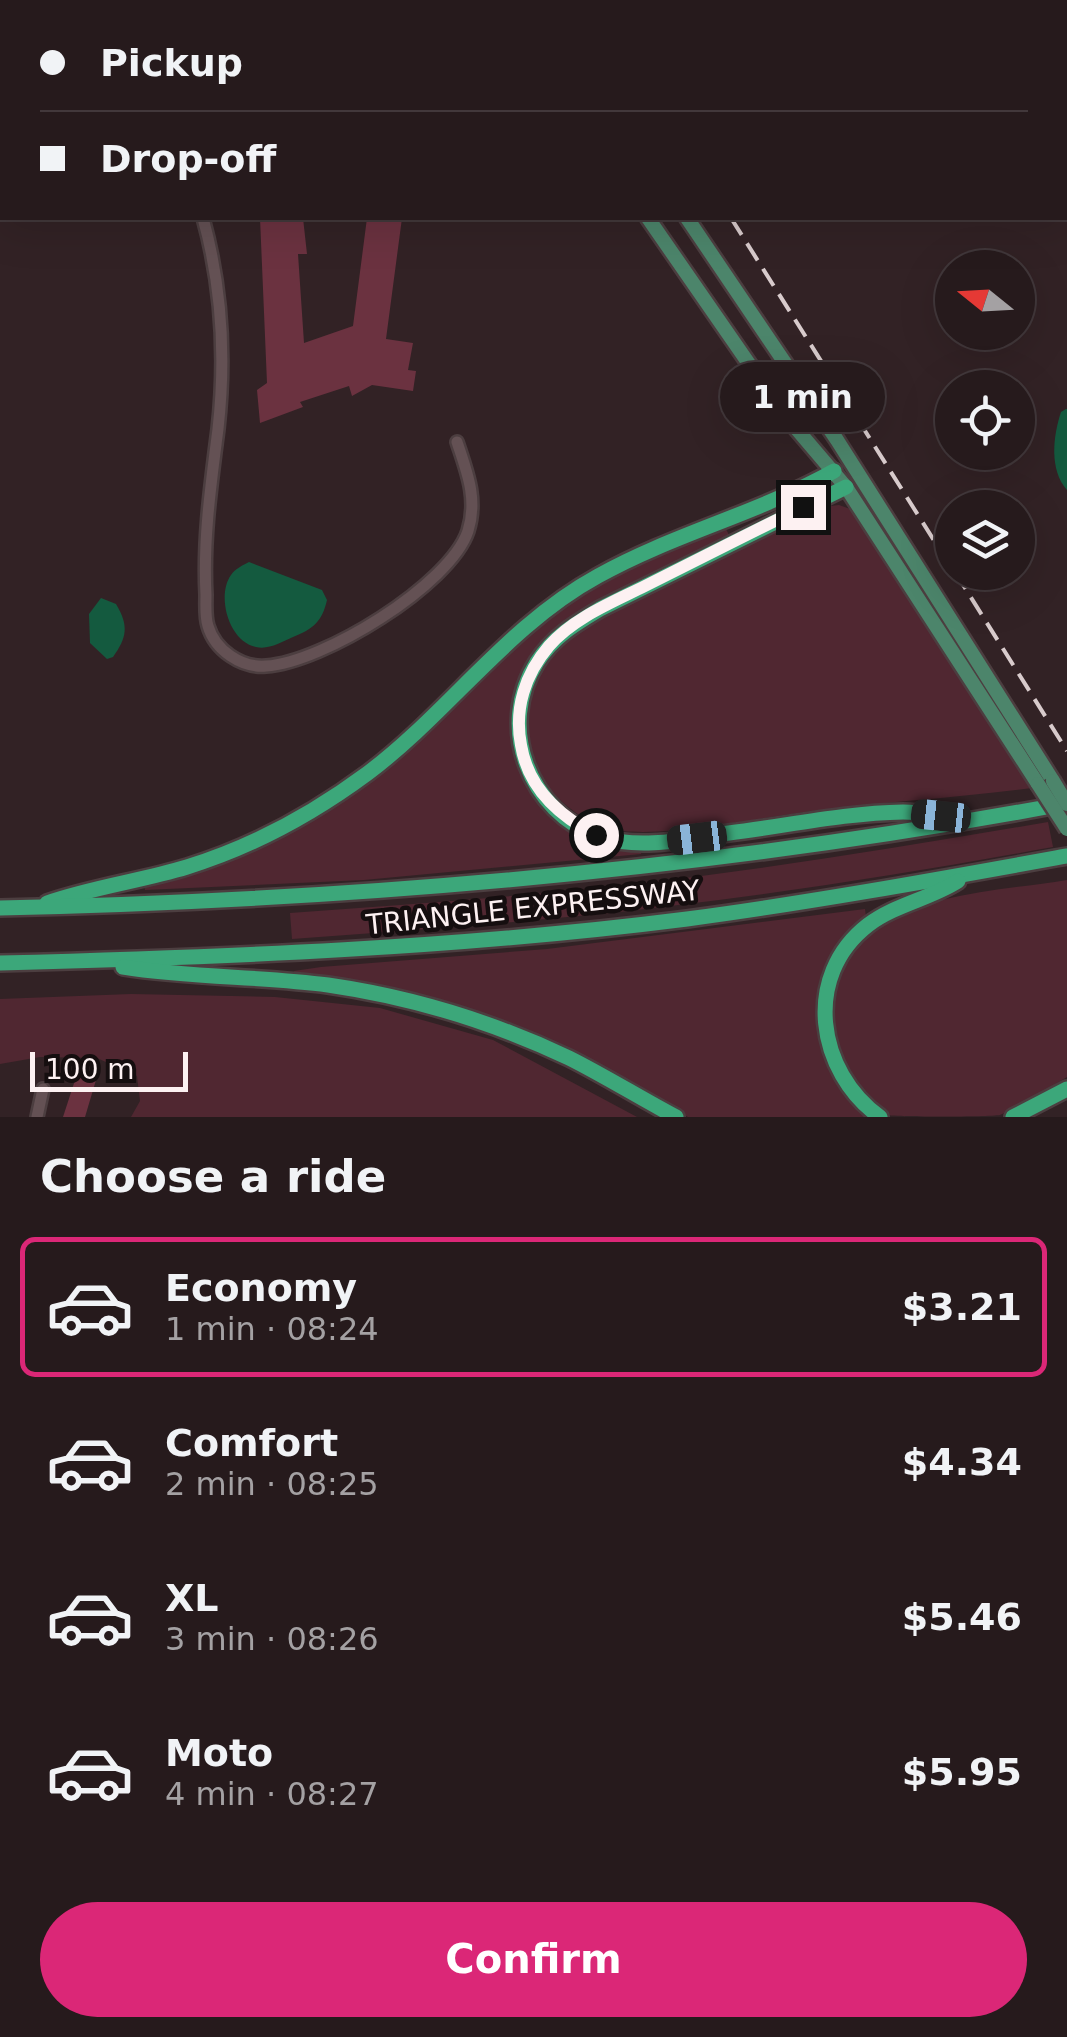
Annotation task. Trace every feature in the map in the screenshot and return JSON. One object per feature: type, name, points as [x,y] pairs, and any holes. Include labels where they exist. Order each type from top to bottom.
[{"type":"highway","points":[[35,908],[82,891],[143,879],[223,855],[312,810],[370,771],[536,618],[598,576],[834,470]]},
{"type":"highway","points":[[846,487],[616,600],[562,632],[538,659],[522,694],[518,730],[526,768],[537,788],[575,824],[616,841],[667,841],[904,812],[978,820]]},
{"type":"highway","name":"TRIANGLE EXPRESSWAY","points":[[0,908],[272,900],[541,880],[831,844],[1067,803]]},
{"type":"highway","name":"TRIANGLE EXPRESSWAY","points":[[0,963],[284,954],[535,935],[784,905],[1067,856]]},
{"type":"highway","points":[[880,1117],[858,1100],[830,1055],[825,1018],[830,980],[853,938],[870,923],[911,901],[940,892],[968,874]]},
{"type":"highway","points":[[85,960],[176,976],[328,985],[433,1006],[570,1059],[676,1117]]},
{"type":"highway","points":[[1013,1117],[1067,1089]]},
{"type":"main road","points":[[649,220],[783,413],[846,487],[1045,782],[1067,803]]},
{"type":"main road","points":[[687,220],[749,306],[861,478],[1045,782],[1067,830]]},
{"type":"main road","points":[[834,470],[851,462]]},
{"type":"main road","points":[[846,487],[861,478]]},
{"type":"street","points":[[202,220],[222,318],[222,379],[206,541],[208,626],[234,660],[263,667],[325,648],[398,608],[431,581],[456,556],[468,531],[474,502],[457,442]]},
{"type":"street","points":[[37,1117],[42,1090]]},
{"type":"shaded area","points":[[1067,409],[1067,490],[1057,473],[1054,452],[1058,421]]},
{"type":"shaded area","points":[[839,505],[853,510],[865,521],[1032,788],[643,832],[605,827],[556,796],[535,765],[525,729],[526,709],[536,676],[556,648],[599,615],[822,507]]},
{"type":"shaded area","points":[[725,527],[729,535],[560,625],[531,659],[516,699],[514,742],[519,764],[538,799],[576,832],[607,844],[642,850],[641,854],[364,880],[145,890],[144,884],[307,819],[545,617],[608,577]]},
{"type":"shaded area","points":[[249,562],[322,590],[327,600],[316,624],[266,647],[256,647],[239,637],[228,617],[225,594],[231,575]]},
{"type":"shaded area","points":[[101,598],[116,604],[125,631],[113,657],[107,659],[90,643],[89,614]]},
{"type":"shaded area","points":[[1048,822],[1053,847],[862,880],[623,911],[292,939],[290,913],[694,877]]},
{"type":"shaded area","points":[[1067,880],[1067,1077],[1000,1115],[886,1115],[864,1099],[848,1078],[837,1052],[832,1024],[841,969],[855,945],[875,927],[918,907],[968,894]]},
{"type":"shaded area","points":[[865,909],[866,917],[830,965],[821,991],[818,1018],[831,1070],[847,1095],[869,1117],[688,1117],[539,1039],[295,975],[294,971],[547,949]]},
{"type":"shaded area","points":[[131,994],[275,997],[380,1008],[493,1040],[637,1117],[131,1117],[140,1101],[137,1076],[97,1058],[40,1057],[0,1064],[0,999]]},
{"type":"building","points":[[260,220],[303,220],[307,254],[298,254],[304,343],[353,326],[367,220],[402,220],[386,339],[413,343],[408,370],[416,371],[413,391],[372,385],[352,396],[349,386],[300,402],[303,407],[260,423],[257,390],[267,383]]},
{"type":"building","points":[[77,1074],[96,1080],[85,1117],[63,1117]]},
{"type":"railway","points":[[732,220],[935,542]]},
{"type":"railway","points":[[966,590],[1067,751]]},
{"type":"route","points":[[596,835],[556,808],[537,788],[526,768],[518,730],[519,711],[522,694],[538,659],[562,632],[600,609],[803,507]]}]
